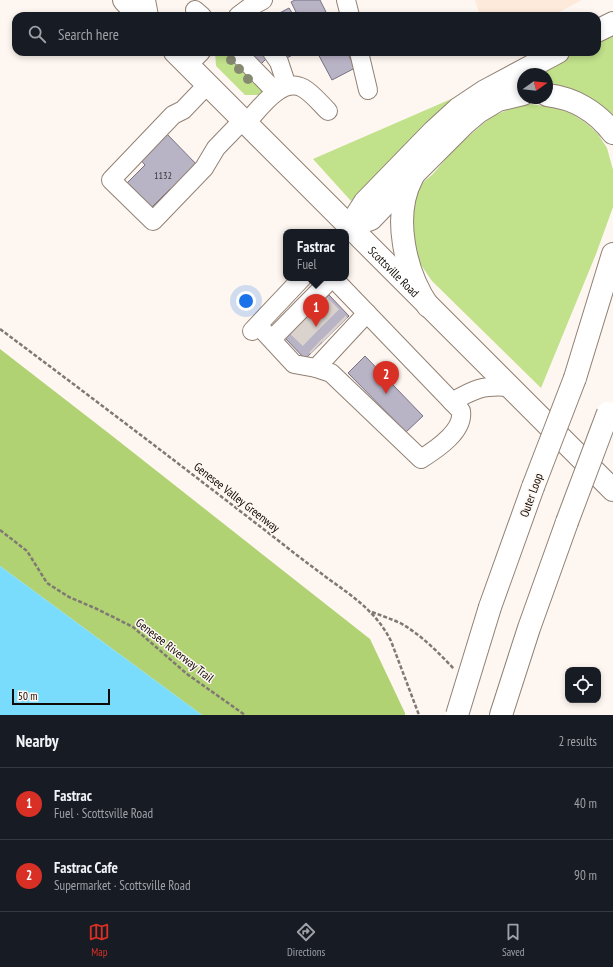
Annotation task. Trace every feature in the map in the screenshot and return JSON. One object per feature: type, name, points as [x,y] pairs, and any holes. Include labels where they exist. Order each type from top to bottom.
[{"type":"main road","points":[[124,0],[135,12]]},
{"type":"main road","points":[[601,29],[613,23]]},
{"type":"main road","name":"Scottsville Road","points":[[188,56],[207,85],[245,122],[346,229]]},
{"type":"main road","points":[[348,229],[365,202],[434,131],[458,109],[485,91],[551,56]]},
{"type":"main road","points":[[349,229],[371,219],[416,172],[478,112],[498,100],[517,95]]},
{"type":"main road","points":[[553,96],[566,99],[585,108],[602,120],[613,133]]},
{"type":"main road","points":[[416,172],[409,185],[405,198],[403,233],[410,271],[428,306]]},
{"type":"main road","name":"Scottsville Road","points":[[349,232],[428,306],[613,490]]},
{"type":"main road","points":[[575,378],[613,254]]},
{"type":"main road","name":"Outer Loop","points":[[457,715],[490,607],[613,279]]},
{"type":"main road","points":[[501,715],[523,644],[611,406]]},
{"type":"street","points":[[146,0],[148,12]]},
{"type":"street","points":[[243,12],[250,6],[264,0]]},
{"type":"street","points":[[346,0],[349,12]]},
{"type":"street","points":[[244,56],[282,89]]},
{"type":"street","points":[[275,56],[279,62],[282,89]]},
{"type":"street","points":[[360,56],[368,90]]},
{"type":"street","points":[[207,85],[183,110],[173,115],[112,180],[153,221],[204,168],[216,148],[282,89],[298,86],[303,88],[328,111]]},
{"type":"street","points":[[299,281],[255,328],[272,339],[294,364],[331,348],[367,314]]},
{"type":"street","points":[[272,339],[305,312],[331,281]]},
{"type":"street","points":[[331,348],[343,372],[384,415],[389,429],[421,459],[436,450],[457,429],[462,417],[461,411],[336,281]]},
{"type":"street","points":[[452,402],[473,390],[493,386],[509,387]]},
{"type":"path","name":"Genesee Valley Greenway","points":[[0,329],[164,452],[301,559],[354,597],[371,612],[386,630],[391,640],[419,715]]},
{"type":"path","name":"Genesee Riverway Trail","points":[[0,530],[27,551],[47,583],[69,597],[133,628],[187,674],[245,715]]},
{"type":"path","points":[[371,612],[402,624],[444,658],[459,674]]},
{"type":"shaded area","points":[[475,0],[582,0],[560,12],[479,12]]},
{"type":"green space","points":[[613,33],[613,121],[553,90],[553,68],[544,68],[568,56],[601,56],[601,39]]},
{"type":"green space","points":[[215,56],[231,56],[264,89],[262,95],[245,95],[216,66]]},
{"type":"green space","points":[[458,96],[351,201],[313,159]]},
{"type":"green space","points":[[531,104],[556,108],[572,114],[586,123],[598,134],[607,148],[613,170],[613,207],[596,254],[541,388],[432,281],[419,262],[411,243],[415,193],[421,184],[433,174],[455,148],[491,117],[512,108]]},
{"type":"green space","points":[[0,349],[370,639],[405,715],[202,715],[0,566]]},
{"type":"water","points":[[0,566],[202,715],[0,715]]},
{"type":"building","points":[[295,0],[320,0],[326,12],[296,12],[291,2]]},
{"type":"building","points":[[289,8],[292,12],[282,12]]},
{"type":"building","points":[[251,56],[269,56],[260,65]]},
{"type":"building","points":[[283,56],[291,56],[285,59]]},
{"type":"building","points":[[319,56],[349,56],[355,68],[332,80]]},
{"type":"building","points":[[165,132],[199,167],[173,192],[170,189],[151,208],[127,183],[145,165],[139,158]]},
{"type":"building","points":[[329,295],[349,316],[305,359],[285,338]]},
{"type":"building","points":[[365,356],[423,416],[406,432],[348,373]]},
{"type":"tunnel","points":[[320,303],[341,324]]},
{"type":"tunnel","points":[[308,315],[329,336]]},
{"type":"tunnel","points":[[296,327],[317,347]]},
{"type":"place","name":"Fastrac","points":[[316,327]]},
{"type":"place","name":"Fastrac Cafe","points":[[386,394]]}]
